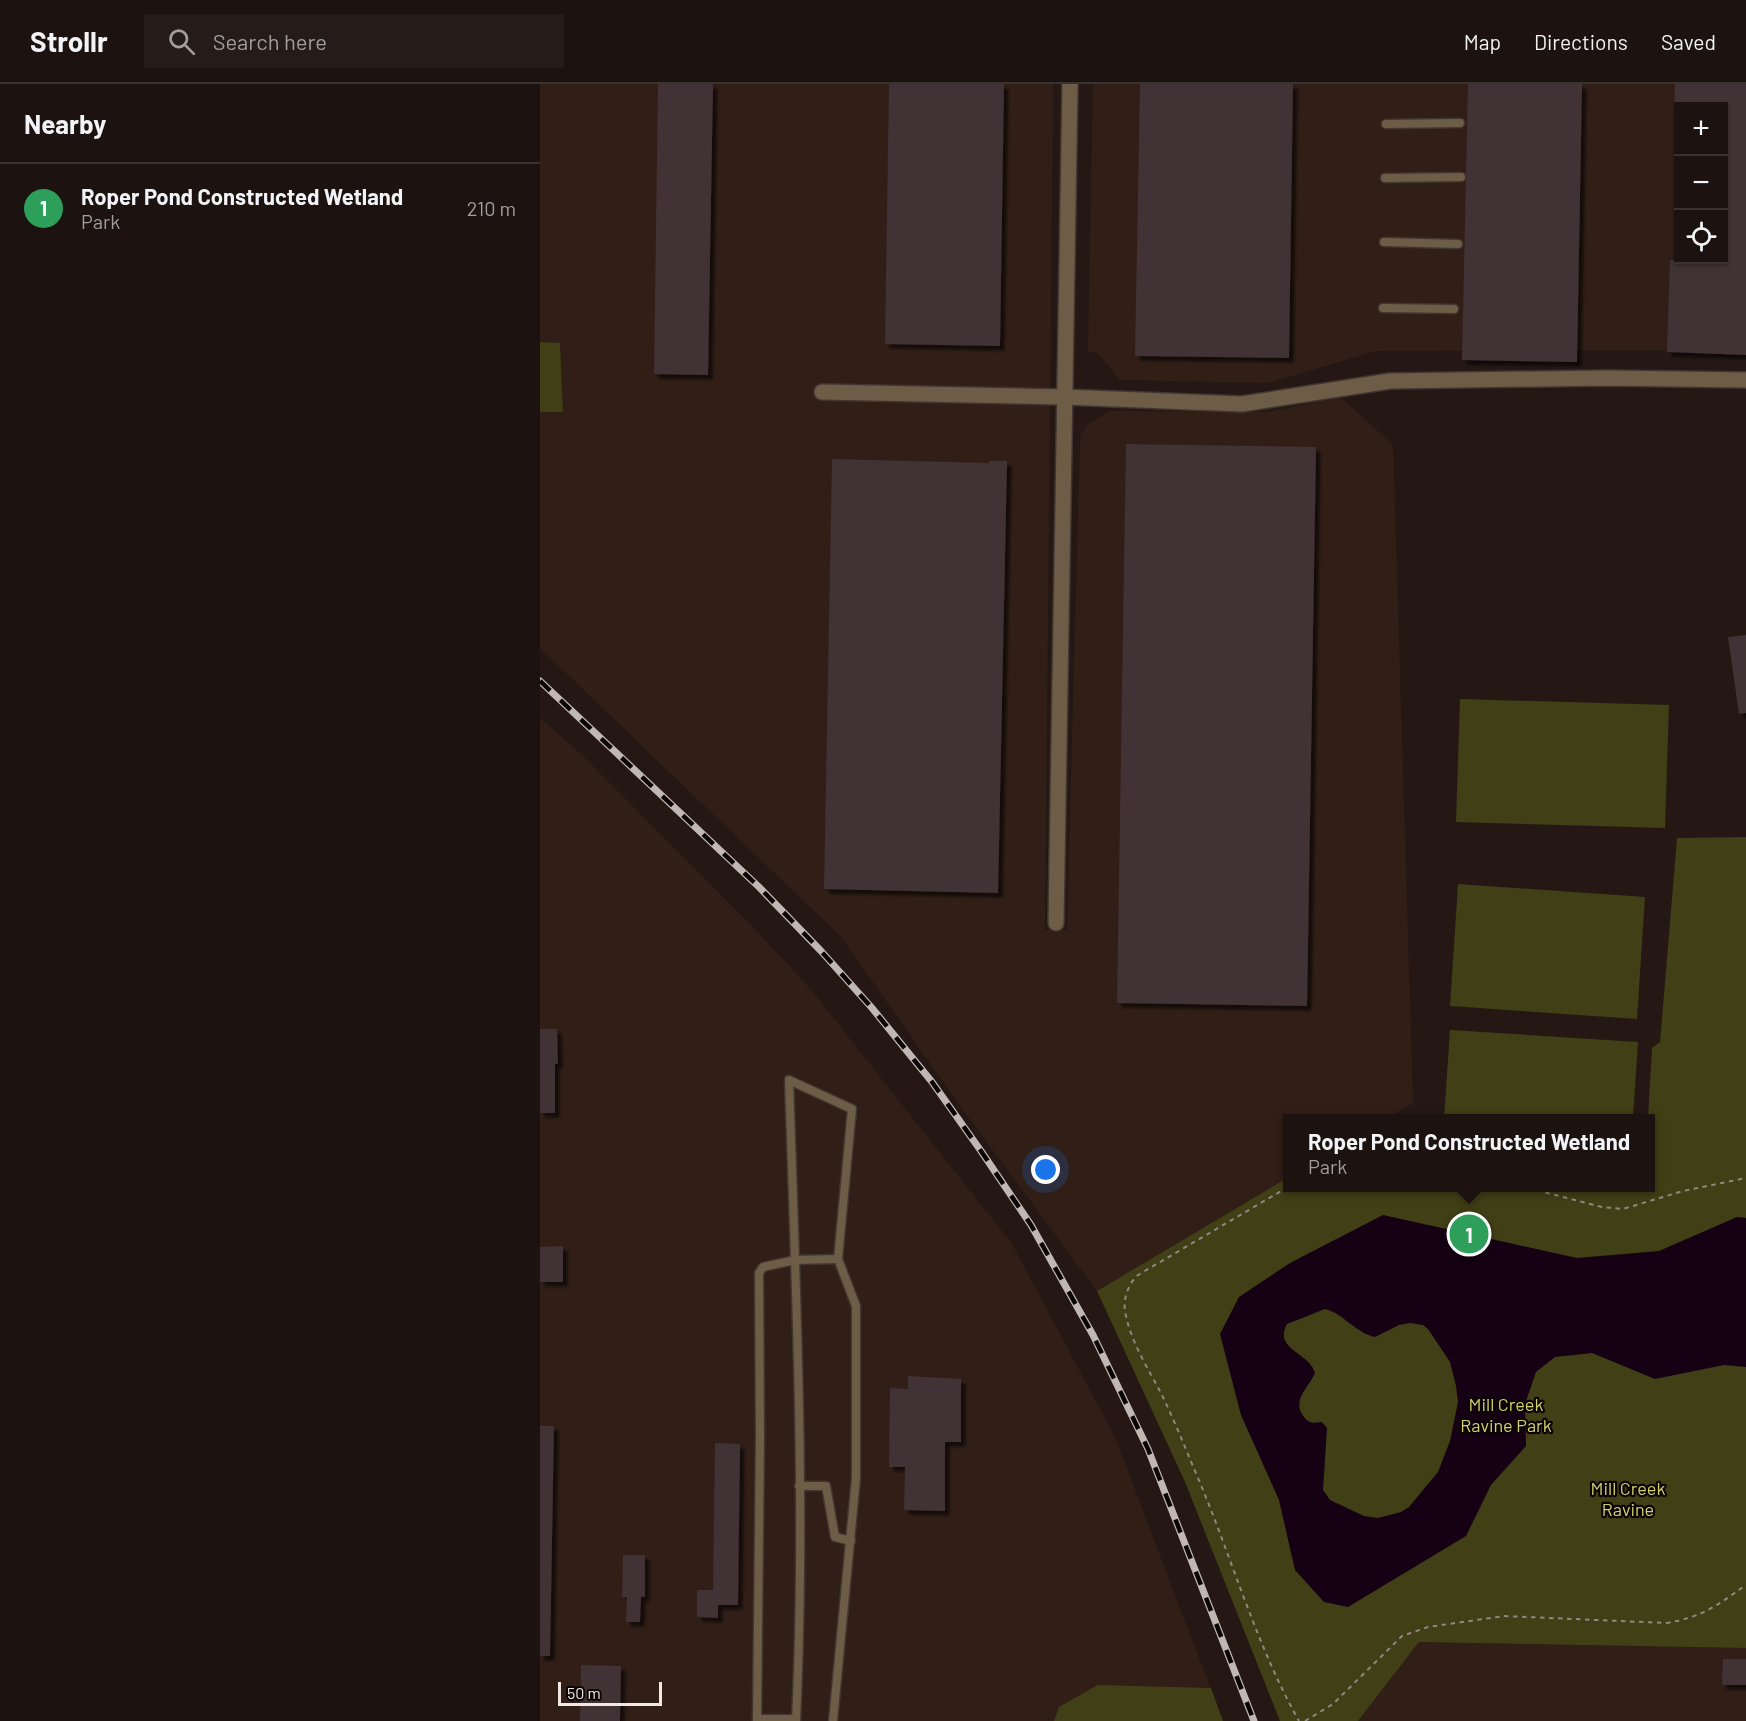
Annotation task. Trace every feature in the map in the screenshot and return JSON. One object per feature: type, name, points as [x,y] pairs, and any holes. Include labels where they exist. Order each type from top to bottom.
[{"type":"street","points":[[1056,923],[1070,84]]},
{"type":"street","points":[[822,392],[1064,397],[1242,404],[1390,381],[1605,378],[1746,380]]},
{"type":"lane","points":[[1386,124],[1460,123]]},
{"type":"lane","points":[[1385,178],[1461,177]]},
{"type":"lane","points":[[1384,242],[1458,244]]},
{"type":"lane","points":[[1383,308],[1454,309]]},
{"type":"lane","points":[[833,1721],[856,1478],[856,1306],[838,1259],[852,1109],[789,1080],[795,1260],[799,1486],[800,1631],[796,1720],[757,1720],[759,1273],[763,1267],[795,1260],[838,1259]]},
{"type":"lane","points":[[799,1486],[826,1486],[835,1537],[850,1541]]},
{"type":"path","points":[[1544,1192],[1602,1207],[1623,1209],[1683,1191],[1746,1178]]},
{"type":"path","points":[[1283,1189],[1138,1275],[1130,1282],[1125,1314],[1203,1490],[1286,1698],[1299,1721]]},
{"type":"path","points":[[1305,1721],[1333,1704],[1402,1636],[1428,1627],[1504,1616],[1666,1623],[1704,1614],[1746,1585]]},
{"type":"shaded area","points":[[540,84],[1053,84],[1045,930],[1067,930],[1081,435],[1087,425],[1109,411],[1267,412],[1341,397],[1393,445],[1413,1103],[1394,1114],[1283,1114],[1283,1180],[1097,1291],[960,1106],[842,938],[540,648],[540,412],[563,412],[560,343],[540,342]]},
{"type":"shaded area","points":[[1093,84],[1746,84],[1746,350],[1376,351],[1268,383],[1120,380],[1098,353],[1088,352]]},
{"type":"shaded area","points":[[540,718],[580,753],[755,929],[813,992],[1012,1244],[1115,1437],[1223,1721],[540,1721]]},
{"type":"shaded area","points":[[1383,1215],[1577,1258],[1659,1251],[1737,1217],[1746,1218],[1746,1367],[1724,1365],[1655,1379],[1592,1353],[1555,1357],[1536,1372],[1525,1404],[1526,1446],[1491,1485],[1466,1536],[1348,1607],[1324,1602],[1295,1570],[1279,1500],[1241,1415],[1220,1334],[1239,1297],[1290,1263]],"holes":[[[1325,1309],[1361,1331],[1375,1337],[1399,1325],[1410,1323],[1423,1325],[1450,1362],[1458,1402],[1450,1441],[1438,1472],[1409,1507],[1401,1512],[1378,1518],[1364,1516],[1330,1500],[1323,1490],[1327,1428],[1322,1422],[1308,1421],[1300,1411],[1299,1405],[1315,1373],[1306,1360],[1288,1345],[1284,1333],[1287,1324]]]},
{"type":"shaded area","points":[[1419,1642],[1746,1648],[1746,1721],[1358,1721]]},
{"type":"green space","points":[[540,342],[560,343],[563,412],[540,412]]},
{"type":"green space","points":[[1460,699],[1669,705],[1665,828],[1456,822]]},
{"type":"green space","name":"Mill Creek Ravine Park","points":[[1746,837],[1746,1648],[1419,1642],[1358,1721],[1280,1721],[1185,1482],[1097,1291],[1283,1180],[1283,1192],[1655,1192],[1655,1114],[1648,1114],[1652,1048],[1660,1042],[1677,838]]},
{"type":"green space","points":[[1458,884],[1645,897],[1637,1019],[1450,1006]]},
{"type":"green space","points":[[1450,1030],[1638,1042],[1633,1114],[1444,1114]]},
{"type":"green space","points":[[1098,1685],[1211,1688],[1223,1721],[1054,1721],[1059,1707]]},
{"type":"building","points":[[658,84],[713,84],[708,375],[654,374]]},
{"type":"building","points":[[889,84],[1004,84],[1000,346],[885,344]]},
{"type":"building","points":[[1140,84],[1293,84],[1289,358],[1135,356]]},
{"type":"building","points":[[1468,84],[1582,84],[1577,362],[1462,360]]},
{"type":"building","points":[[1675,84],[1746,84],[1746,355],[1667,352],[1670,260],[1674,260],[1674,264],[1728,264],[1728,102],[1674,102]]},
{"type":"building","points":[[1126,444],[1316,447],[1307,1006],[1117,1003]]},
{"type":"building","points":[[832,459],[989,463],[990,461],[1007,461],[998,893],[824,889]]},
{"type":"building","points":[[1746,635],[1746,713],[1739,714],[1728,637]]},
{"type":"building","points":[[540,1029],[557,1029],[558,1064],[555,1064],[555,1113],[540,1113]]},
{"type":"building","points":[[563,1246],[563,1282],[540,1282],[540,1247]]},
{"type":"building","points":[[908,1376],[961,1379],[961,1442],[945,1442],[945,1511],[904,1510],[905,1467],[889,1467],[890,1388],[908,1389]]},
{"type":"building","points":[[540,1426],[554,1426],[550,1656],[540,1656]]},
{"type":"building","points":[[715,1443],[740,1444],[738,1605],[718,1605],[718,1618],[697,1617],[697,1590],[713,1590]]},
{"type":"building","points":[[623,1555],[645,1555],[645,1597],[641,1597],[640,1622],[626,1622],[627,1597],[622,1597]]},
{"type":"building","points":[[1723,1659],[1746,1659],[1746,1685],[1722,1685]]},
{"type":"building","points":[[581,1665],[621,1666],[620,1721],[580,1721]]},
{"type":"railway","points":[[540,681],[759,887],[821,951],[872,1008],[932,1082],[981,1151],[1031,1225],[1093,1335],[1148,1449],[1254,1721]]},
{"type":"place","name":"Roper Pond Constructed Wetland","points":[[1469,1234]]},
{"type":"park label","name":"Mill Creek Ravine","points":[[1628,1499]]}]
